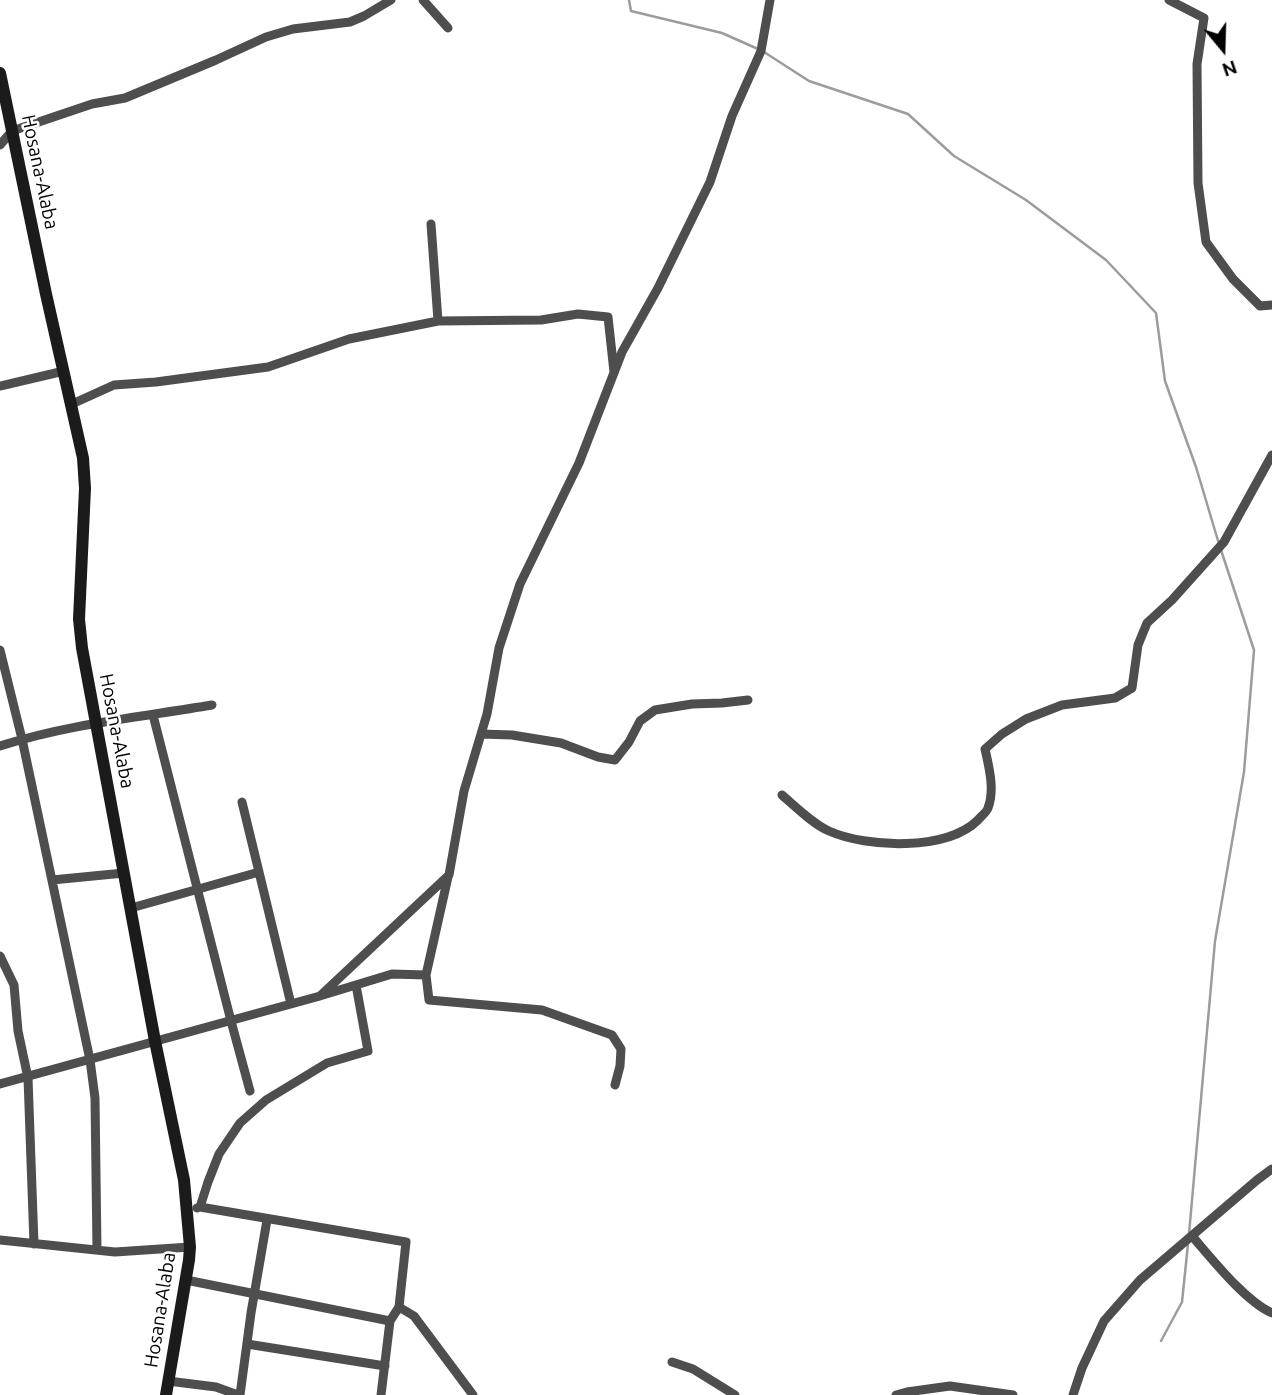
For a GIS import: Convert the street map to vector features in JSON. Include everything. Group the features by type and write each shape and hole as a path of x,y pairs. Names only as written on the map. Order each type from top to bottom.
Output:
{"main road":[{"name":"Hosana-Alaba","path":"0,74 83,458 85,488 79,619 82,648 155,1041 184,1180 190,1247 166,1395"}],"street":[{"path":"0,145 12,131 92,104 125,98 266,37 293,29 349,22 391,0"},
{"path":"423,0 448,28"},
{"path":"615,1085 621,1049 612,1035 542,1010 429,1000 426,975 449,875 464,791 487,714 499,648 520,584 579,463 622,352 658,288 710,182 732,116 761,51 770,0"},
{"path":"1169,0 1204,18 1197,64 1198,183 1206,242 1233,279 1260,306 1272,305"},
{"path":"431,225 438,321"},
{"path":"72,404 114,385 268,367 349,339 438,321 541,320 578,314 608,317 614,373"},
{"path":"0,386 64,371"},
{"path":"782,795 828,831 861,840 897,844 929,842 972,826 988,809 990,801 985,749 1026,719 1062,705 1115,698 1132,688 1138,645 1147,623 1172,600 1224,542 1272,455"},
{"path":"0,650 22,739 90,1060 95,1098 97,1250"},
{"path":"481,734 512,735 561,743 598,757 615,760 640,721 655,710 748,700"},
{"path":"0,746 96,724 212,705"},
{"path":"153,715 250,1091"},
{"path":"242,803 291,1004"},
{"path":"131,908 260,872"},
{"path":"52,880 124,873"},
{"path":"320,996 449,875"},
{"path":"0,956 15,985 18,1031 28,1078 34,1244"},
{"path":"0,1084 392,974 426,975"},
{"path":"200,1207 219,1154 240,1123 266,1100 327,1063 368,1051 356,985"},
{"path":"1073,1395 1082,1368 1104,1321 1140,1280 1272,1169"},
{"path":"187,1213 200,1207 407,1242 399,1307 390,1321 382,1395"},
{"path":"168,1381 216,1387 239,1395 267,1220"},
{"path":"1192,1236 1226,1275 1263,1309 1272,1313"},
{"path":"0,1240 115,1252 190,1247"},
{"path":"186,1280 390,1321"},
{"path":"399,1307 414,1316 473,1395"},
{"path":"247,1344 385,1366"},
{"path":"672,1362 693,1369 735,1395"},
{"path":"896,1395 950,1385 1013,1395"}],"waterway":[{"path":"629,0 631,11 722,33 758,49"},
{"path":"764,52 809,81 908,114 954,156 1026,200 1106,260 1156,313 1165,381 1196,467 1219,544"},
{"path":"1189,1234 1215,941 1244,772 1254,650 1221,550"},
{"path":"1161,1341 1182,1302 1188,1244"}]}
